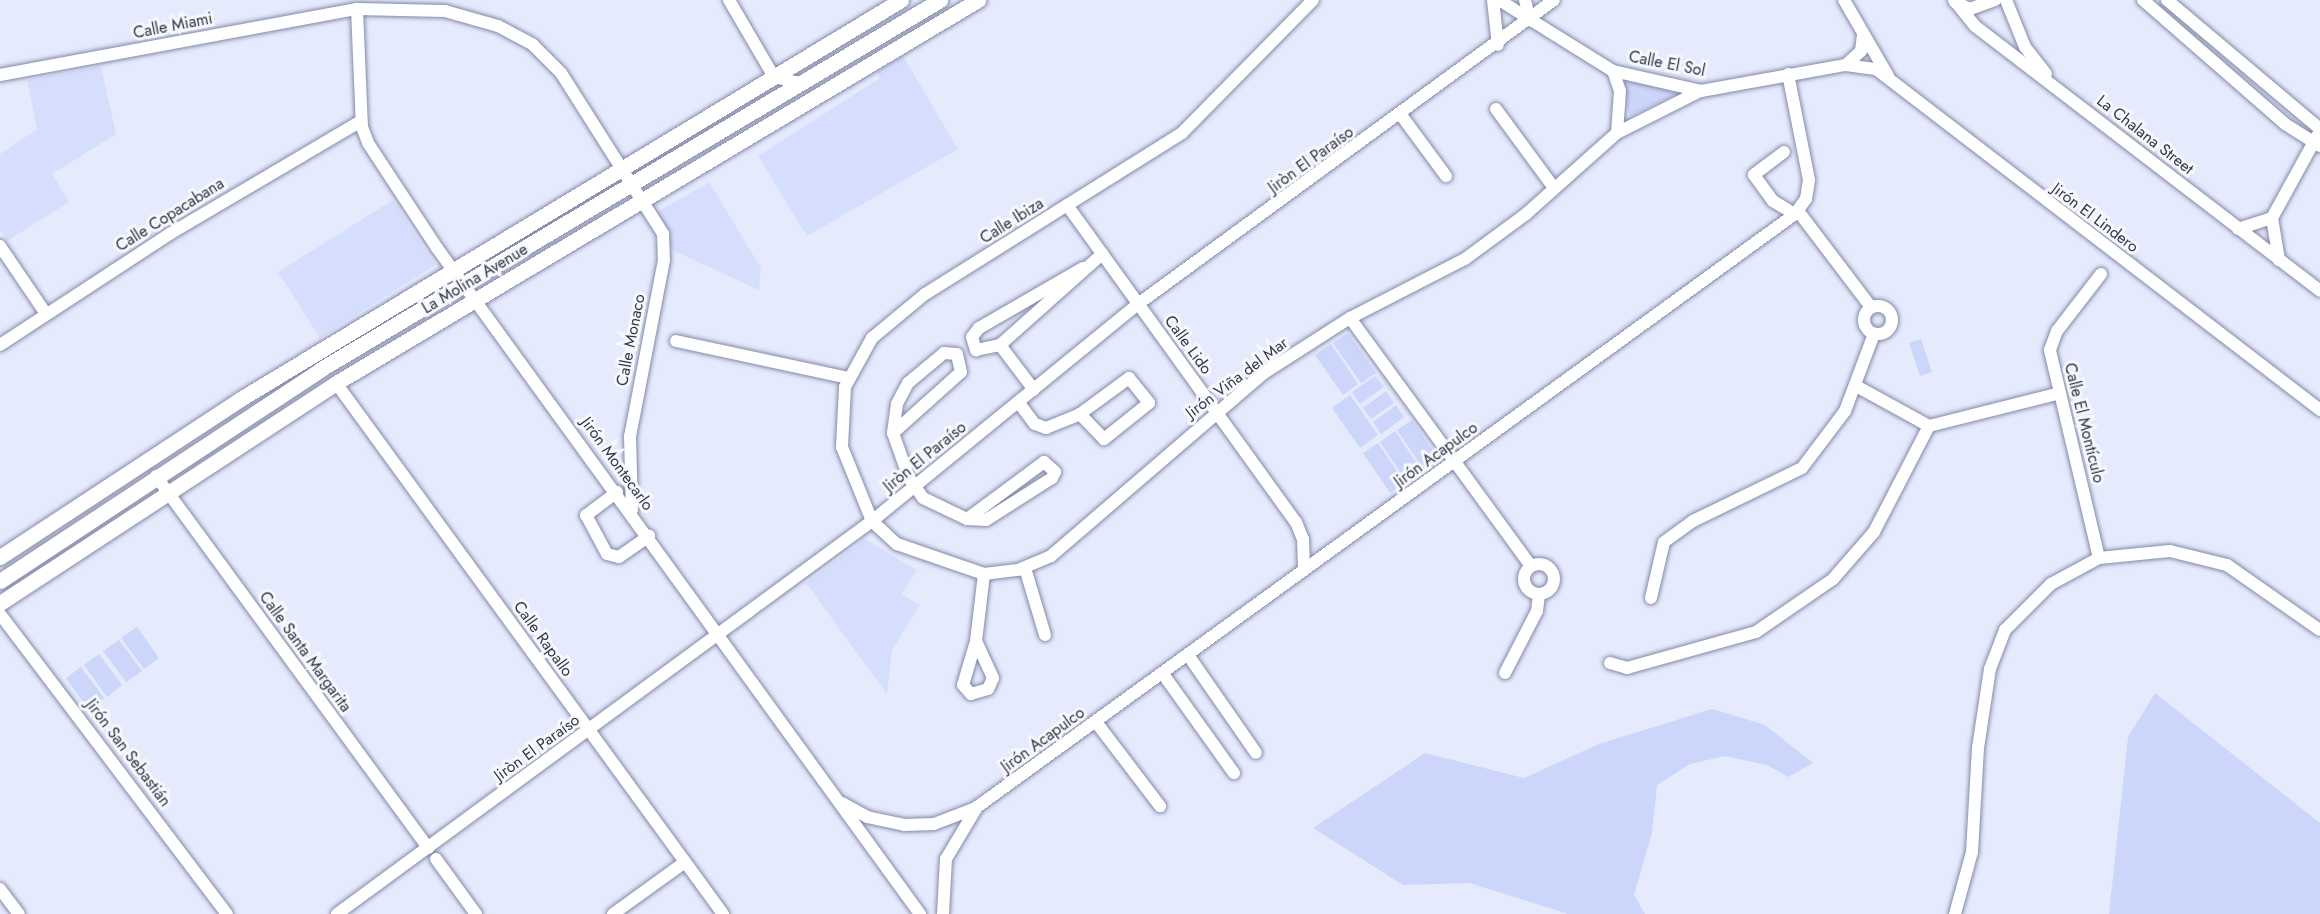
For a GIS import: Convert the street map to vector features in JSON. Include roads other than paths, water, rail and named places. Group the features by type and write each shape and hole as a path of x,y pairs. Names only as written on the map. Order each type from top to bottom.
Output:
{"main road":[{"name":"La Molina Avenue","path":"0,557 453,268 901,0"},
{"name":"La Molina Avenue","path":"0,581 156,476 465,283 940,0"},
{"name":"La Molina Avenue","path":"0,603 336,383 978,0"}],"street":[{"path":"729,0 774,76 801,83"},
{"name":"Calle Ibiza","path":"872,521 842,447 840,422 849,378 872,338 925,294 1188,128 1313,0"},
{"path":"1493,0 1498,45"},
{"path":"1499,0 1530,20"},
{"path":"1525,0 1530,20"},
{"name":"Jiròn El Paraíso","path":"337,914 872,521 1138,304 1498,45 1554,0"},
{"path":"1844,0 1892,82"},
{"path":"1955,1 1970,9 1995,0"},
{"path":"2006,0 2025,47 2056,87"},
{"path":"2144,0 2317,145"},
{"path":"2167,0 2320,130 2317,145 2272,218 2238,229"},
{"name":"La Chalana Street","path":"1955,1 1975,26 2320,291"},
{"name":"Calle Miami","path":"0,75 357,9 446,10 498,26 533,45 561,73 633,184"},
{"name":"Jirón Montecarlo","path":"357,9 361,121 365,138 453,268 721,633 920,914"},
{"name":"Calle El Sol","path":"1530,20 1613,71 1701,90 1846,64"},
{"path":"1846,64 1861,51 1863,35"},
{"name":"Jirón El Lindero","path":"1846,64 1876,69 2320,410"},
{"path":"1613,71 1620,91 1617,133"},
{"path":"1788,74 1809,175 1808,194 1797,213"},
{"name":"Jirón Viña del Mar","path":"872,521 897,544 984,573 1026,568 1073,540 1216,411 1350,318 1491,242 1617,133 1701,90"},
{"path":"1496,109 1554,188"},
{"path":"1401,115 1446,176"},
{"name":"Calle Copacabana","path":"0,345 46,314 361,121"},
{"path":"1784,152 1754,175 1773,201 1797,213 1871,308 1887,309 1892,318 1889,329 1874,334"},
{"name":"Calle Monaco","path":"632,512 630,436 664,252 660,226 633,184"},
{"name":"Calle Lido","path":"1067,205 1299,528 1304,570"},
{"name":"Jirón Acapulco","path":"839,801 867,817 904,825 934,824 977,807 1797,213"},
{"path":"2272,218 2279,260"},
{"path":"0,246 46,314"},
{"path":"1083,268 1000,345 982,352 972,337 1102,254"},
{"name":"Calle El Montículo","path":"2099,558 2050,356 2052,340 2100,274"},
{"path":"1871,308 1863,322 1874,334"},
{"path":"1350,318 1531,566"},
{"path":"1652,598 1653,571 1664,542 1693,521 1728,506 1802,468 1858,387 1874,334"},
{"path":"676,340 849,378"},
{"path":"1000,345 1034,390"},
{"path":"894,433 961,372 957,354 944,353 908,382 897,404 894,433 915,487 934,505 967,519 986,520 1055,472 1038,463 967,519"},
{"path":"1019,403 1035,424 1046,428 1080,414 1129,378 1149,403 1110,438 1098,436 1080,414"},
{"name":"Calle Rapallo","path":"336,383 723,914"},
{"path":"1858,387 1929,426 2060,393"},
{"path":"1610,663 1627,668 1756,632 1833,579 1874,532 1929,426"},
{"name":"Calle Santa Margarita","path":"156,476 428,848"},
{"path":"617,492 586,515 607,554 619,557 649,536"},
{"path":"1955,914 1967,887 1972,852 1987,681 2005,630 2050,584 2099,558 2170,551 2207,558 2227,565 2320,630"},
{"path":"1531,566 1544,564 1554,574 1552,588 1539,594"},
{"path":"1531,566 1524,583 1539,594"},
{"path":"1026,568 1045,635"},
{"path":"976,641 984,573"},
{"path":"1505,673 1537,611 1539,594"},
{"name":"Jirón San Sebastián","path":"0,614 227,914"},
{"path":"1188,655 1256,753"},
{"path":"1162,674 1234,773"},
{"path":"1096,722 1160,806"},
{"name":"Jirón Acapulco","path":"943,914 946,859 977,807"},
{"path":"436,859 476,914"},
{"path":"613,914 685,862"},
{"path":"0,888 19,914"}]}
